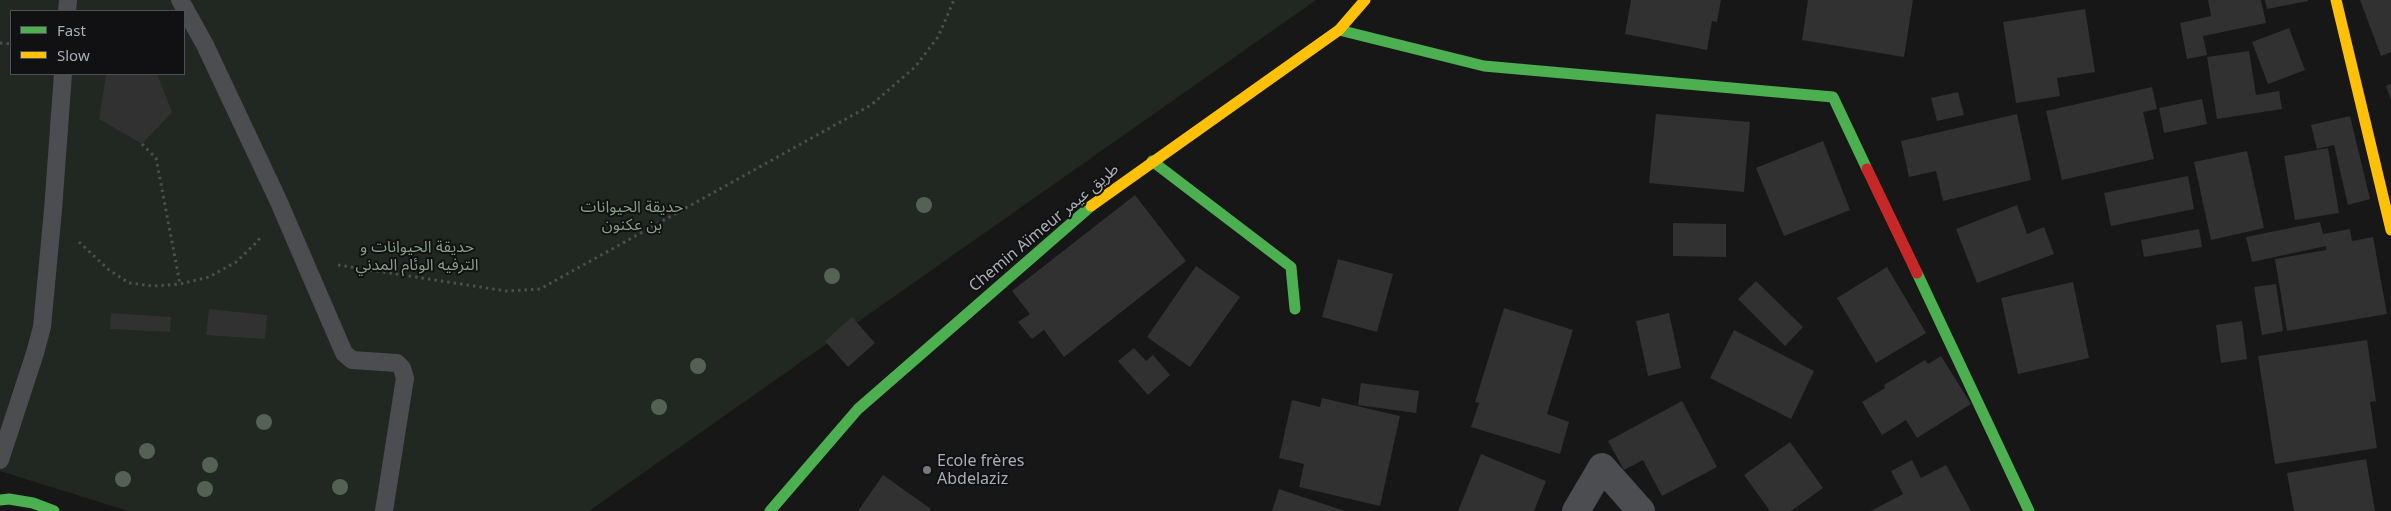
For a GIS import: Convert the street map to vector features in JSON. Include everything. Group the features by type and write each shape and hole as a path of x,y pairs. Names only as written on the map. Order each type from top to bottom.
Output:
{"street":[{"name":"Chemin Aïmeur طريق عيمر","path":"770,511 858,409 1104,194 1339,30 1365,0"},
{"path":"2336,0 2391,230"},
{"path":"1339,30 1484,66 1833,97 2029,511"},
{"path":"1152,161 1291,267 1295,309"},
{"path":"1576,511 1602,467 1641,511"},
{"path":"0,500 9,499 33,503 54,511"}],"lane":[{"path":"180,0 205,45 306,260 344,353 352,360 397,363 402,368 405,378 384,511"},
{"path":"185,38 205,45"},
{"path":"0,460 36,353 42,327 54,210 63,75"}],"path":[{"path":"306,260 506,291 540,289 871,105 915,67 938,37 954,0"},
{"path":"142,144 156,158 180,284"},
{"path":"54,210 74,238 109,270 129,283 152,286 180,284 209,276 236,262 258,241 278,200"}],"green space":[{"name":"حديقة الحيوانات و الترفيه الوئام المدني","path":"0,0 1316,0 589,511 128,511 0,471"}],"building":[{"path":"1631,0 1721,0 1717,22 1712,21 1707,50 1625,34"},
{"path":"1808,0 1913,0 1904,57 1802,40"},
{"path":"2208,0 2261,0 2266,23 2203,36 2207,55 2187,59 2180,23 2211,16"},
{"path":"2265,0 2308,0 2308,1 2267,9"},
{"path":"2360,0 2391,0 2391,52 2381,56"},
{"path":"2085,9 2095,72 2057,78 2060,96 2016,103 2003,22"},
{"path":"2289,28 2305,70 2268,84 2252,42"},
{"path":"2249,51 2256,95 2279,91 2282,109 2217,119 2207,57"},
{"path":"106,75 157,75 172,112 142,144 99,119"},
{"path":"2391,84 2391,100 2386,86"},
{"path":"2152,87 2157,109 2143,112 2154,159 2062,180 2046,111"},
{"path":"1958,92 1964,115 1937,121 1931,98"},
{"path":"2202,99 2207,124 2164,133 2159,108"},
{"path":"1656,114 1750,122 1744,192 1649,183"},
{"path":"2017,114 2031,180 1943,201 1936,171 1909,177 1901,141"},
{"path":"2350,116 2370,199 2348,205 2334,145 2317,149 2311,125"},
{"path":"1823,141 1850,210 1784,236 1756,168"},
{"path":"2328,148 2339,213 2295,220 2284,156"},
{"path":"2247,151 2264,228 2211,240 2194,162"},
{"path":"2188,176 2194,209 2111,226 2104,193"},
{"path":"1135,195 1186,261 1064,357 1044,330 1032,339 1018,322 1030,314 1012,291"},
{"path":"2017,205 2027,234 2044,227 2054,254 1977,283 1956,229"},
{"path":"2320,222 2323,234 2350,229 2352,241 2373,237 2387,314 2287,331 2275,259 2326,250 2326,246 2252,262 2246,237"},
{"path":"1673,223 1726,224 1726,257 1673,256"},
{"path":"2199,229 2202,247 2144,257 2141,240"},
{"path":"1338,259 1393,274 1377,332 1322,317"},
{"path":"1196,266 1240,297 1190,367 1147,337"},
{"path":"1887,267 1926,333 1876,363 1837,298"},
{"path":"1756,281 1803,327 1785,346 1738,299"},
{"path":"2073,282 2089,358 2018,374 2001,298"},
{"path":"2276,284 2283,331 2262,335 2254,287"},
{"path":"1504,308 1573,330 1547,414 1569,422 1560,454 1471,427 1479,403 1475,402"},
{"path":"209,309 267,315 265,339 206,335"},
{"path":"111,313 171,317 170,332 110,329"},
{"path":"1669,313 1681,368 1648,376 1636,321"},
{"path":"852,317 875,343 848,367 825,341"},
{"path":"2242,321 2247,359 2221,363 2216,325"},
{"path":"1734,330 1814,371 1791,419 1710,378"},
{"path":"2367,340 2376,401 2370,402 2377,448 2275,464 2258,356"},
{"path":"1134,348 1146,361 1153,355 1170,375 1148,395 1118,361"},
{"path":"1941,356 1971,404 1917,438 1906,420 1882,435 1862,402 1885,388 1884,385 1925,360 1928,364"},
{"path":"1361,383 1419,391 1416,413 1358,405"},
{"path":"1322,398 1400,416 1380,506 1299,487 1304,464 1279,458 1292,400 1320,407"},
{"path":"1682,401 1717,467 1662,496 1643,460 1624,470 1608,441"},
{"path":"1790,442 1823,488 1791,511 1770,511 1744,475"},
{"path":"1481,454 1546,481 1534,511 1458,511"},
{"path":"2366,459 2375,511 2294,511 2287,473"},
{"path":"1912,460 1921,478 1946,465 1971,511 1871,511 1903,494 1891,471"},
{"path":"883,475 931,509 929,511 858,511"},
{"path":"1279,489 1345,511 1272,511"}],"traffic: fast":[{"path":"1339,30 1484,66 1833,97 1867,169"},
{"path":"1152,161 1291,267 1295,309"},
{"path":"770,511 858,409 1091,206"},
{"path":"1917,273 2029,511"},
{"path":"0,500 9,499 33,503 54,511"}],"traffic: slow":[{"path":"1091,206 1339,30 1365,0"},
{"path":"2336,0 2391,230"}],"traffic: jam":[{"path":"1867,169 1917,273"}],"place":[{"name":"Ecole frères Abdelaziz","path":"927,470"}],"park label":[{"name":"حديقة الحيوانات بن عكنون","path":"632,216"}]}
